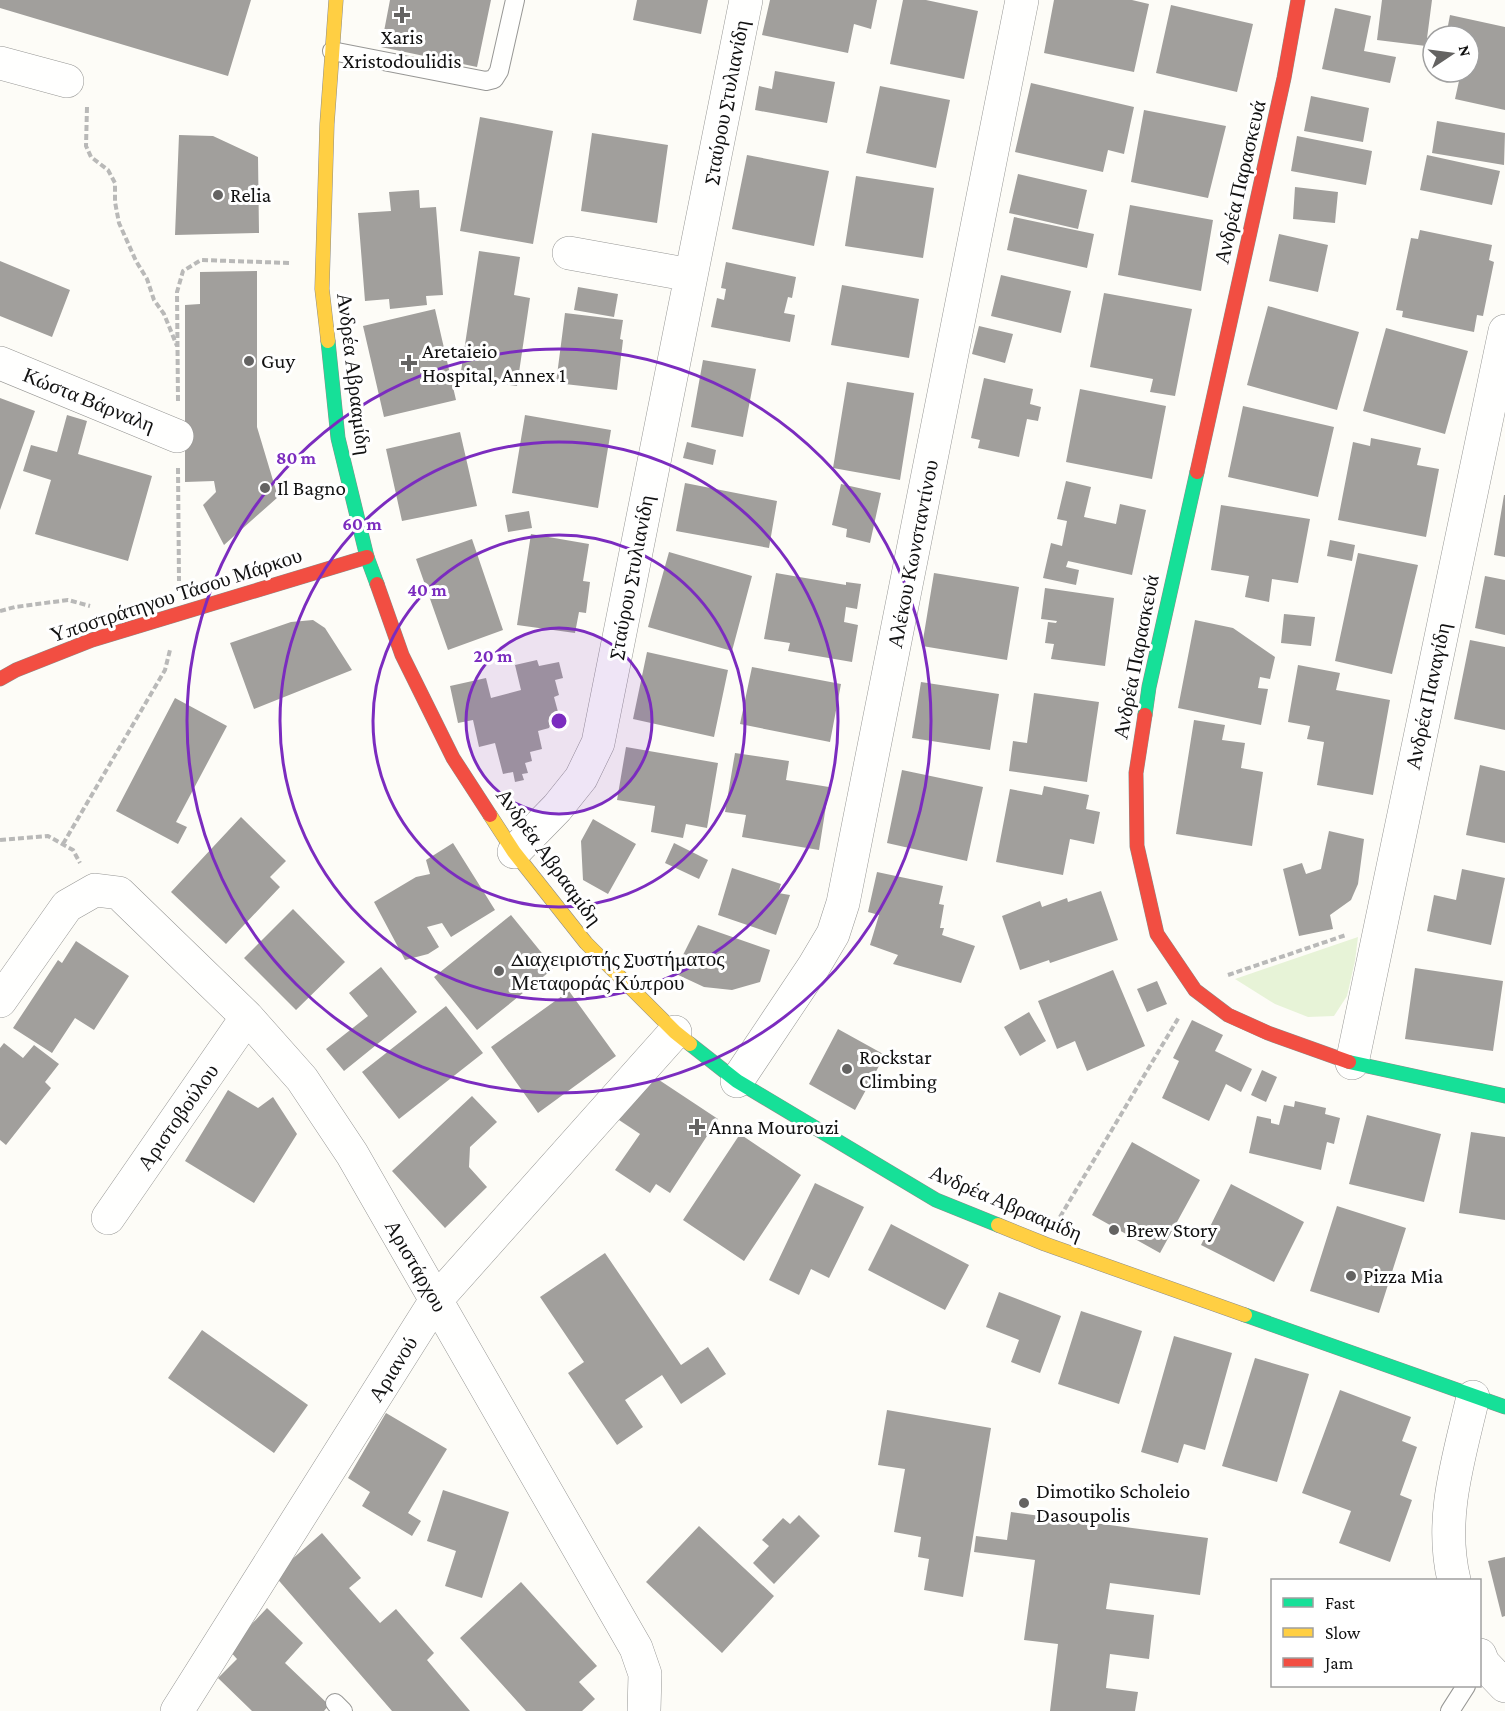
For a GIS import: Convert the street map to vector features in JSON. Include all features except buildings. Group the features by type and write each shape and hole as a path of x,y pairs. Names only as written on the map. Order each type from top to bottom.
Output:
{"main road":[{"name":"Ανδρέα Αβρααμίδη","path":"336,0 327,124 322,264 328,354 338,438 367,557 402,655 453,758 514,852 586,943 675,1032 737,1082 936,1200 1045,1244 1505,1407"},
{"name":"Ανδρέα Παρασκευά","path":"1298,0 1284,78 1149,687 1136,773 1137,846 1157,934 1200,993 1228,1015 1268,1033 1352,1063 1505,1096"},
{"name":"Υποστράτηγου Τάσου Μάρκου","path":"0,679 16,670 92,640 367,557"}],"street":[{"name":"Σταύρου Στυλιανίδη","path":"514,852 557,808 581,778 598,743 746,0"},
{"name":"Αλέκου Κωνσταντίνου","path":"737,1082 819,958 833,934 843,903 1022,0"},
{"path":"0,63 67,81"},
{"path":"569,253 691,275"},
{"name":"Ανδρέα Παναγίδη","path":"1352,1063 1505,330"},
{"name":"Κώστα Βάρναλη","path":"0,363 177,436"},
{"path":"0,1001 67,906 95,890"},
{"name":"Αριστάρχου","path":"95,890 119,893 247,1017 302,1079 351,1154 636,1648 645,1674 644,1711"},
{"name":"Αριστοβούλου","path":"108,1218 247,1017"},
{"name":"Αριανού","path":"177,1711 436,1300 675,1032"},
{"path":"1453,1579 1450,1566 1447,1528 1451,1493 1473,1397"},
{"path":"1481,1674 1505,1686"}],"lane":[{"path":"332,51 486,81 494,79 499,71 514,0"},
{"path":"1450,1711 1465,1687"}],"path":[{"path":"67,81 81,91 87,103 86,146 91,157 112,176 115,183 118,223 147,279 154,300 164,314 178,348"},
{"path":"63,844 165,670 179,614 177,292 183,271 201,260 322,264"},
{"path":"0,611 68,600 105,609 127,630"},
{"path":"0,840 48,836 73,850 95,890"},
{"path":"1045,1244 1200,993 1218,978 1358,931 1379,932"}],"green space":[{"path":"1358,937 1347,996 1334,1016 1308,1017 1275,1004 1235,979"}],"traffic: fast":[{"path":"328,341 338,438 367,557 377,584"},
{"path":"1145,715 1149,687 1197,472"},
{"path":"690,1044 737,1081 936,1200 998,1225"},
{"path":"1349,1062 1505,1096"},
{"path":"1245,1315 1505,1407"}],"traffic: slow":[{"path":"328,341 322,289 327,124 336,0"},
{"path":"490,815 514,852 586,943 675,1032 690,1044"},
{"path":"998,1225 1245,1315"}],"traffic: jam":[{"path":"1197,472 1284,78 1298,0"},
{"path":"0,679 16,670 92,640 367,557"},
{"path":"377,584 402,655 453,758 490,815"},
{"path":"1145,715 1136,773 1137,846 1157,934 1195,990 1228,1015 1268,1033 1349,1062"}],"place":[{"name":"Xaris Xristodoulidis","path":"402,15"},
{"name":"Relia","path":"218,195"},
{"name":"Guy","path":"249,361"},
{"name":"Aretaieio Hospital, Annex 1","path":"409,363"},
{"name":"Il Bagno","path":"265,488"},
{"name":"Διαχειριστής Συστήματος Μεταφοράς Κύπρου","path":"499,971"},
{"name":"Rockstar Climbing","path":"847,1069"},
{"name":"Anna Mourouzi","path":"697,1127"},
{"name":"Brew Story","path":"1114,1230"},
{"name":"Pizza Mia","path":"1351,1276"},
{"name":"Dimotiko Scholeio Dasoupolis","path":"1024,1503"}]}
